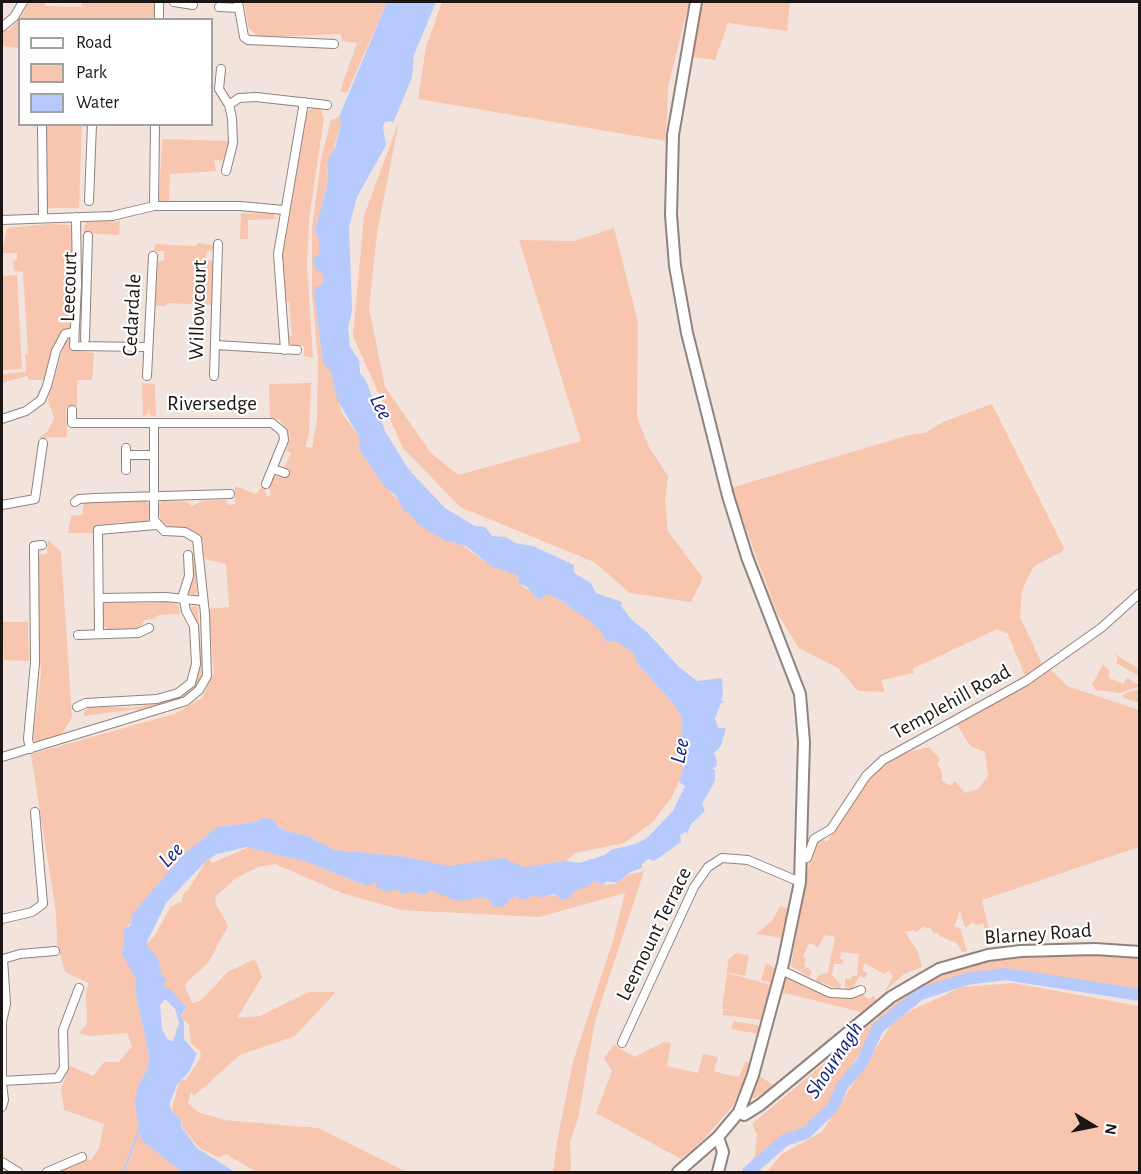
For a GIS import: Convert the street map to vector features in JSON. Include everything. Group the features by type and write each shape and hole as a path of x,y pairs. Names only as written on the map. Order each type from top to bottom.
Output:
{"main road":[{"path":"678,1173 718,1137 739,1112 753,1075 781,970 800,882 802,859 800,803 804,742 800,694 747,557 728,496 687,333 675,266 671,215 673,135 696,2"},
{"name":"Blarney Road","path":"739,1112 744,1115 760,1105 891,998 939,969 988,955 1021,951 1095,949 1140,952"},
{"path":"718,1137 723,1152 718,1173"}],"street":[{"path":"2,27 14,16 23,2"},
{"path":"159,2 159,18"},
{"path":"174,2 194,5"},
{"path":"219,7 238,5 248,40 334,44"},
{"path":"221,69 219,89 229,105 233,143 226,171"},
{"path":"229,105 239,98 256,97 327,105"},
{"path":"285,350 278,264 284,210 303,102"},
{"path":"42,126 43,217"},
{"path":"89,201 92,126"},
{"path":"154,206 155,126"},
{"path":"2,220 112,216 154,206 240,206 284,210"},
{"path":"76,218 77,285 74,346 148,348"},
{"name":"Leecourt","path":"85,339 88,236"},
{"name":"Willowcourt","path":"214,376 218,244"},
{"name":"Cedardale","path":"147,376 153,256"},
{"path":"77,285 87,285"},
{"path":"2,419 26,411 41,400 56,351 64,334 74,332"},
{"path":"216,345 297,350"},
{"path":"72,410 72,423 154,423 156,525"},
{"name":"Riversedge","path":"154,423 272,423 278,425 284,437 266,484"},
{"path":"2,505 35,499 43,442"},
{"path":"126,470 126,451 154,455"},
{"path":"273,469 285,473"},
{"path":"75,502 87,498 230,494"},
{"path":"2,757 119,724 193,697 203,684 208,668 197,539 185,532 164,531 156,525 98,530 99,634"},
{"path":"30,749 28,739 35,663 34,546 42,546"},
{"path":"77,707 86,703 157,699 188,687 195,675 194,626 186,611 184,600 189,576 188,555"},
{"name":"Templehill Road","path":"802,859 807,858 814,839 831,829 866,776 883,760 1026,681 1101,628 1140,593"},
{"path":"99,598 166,597 203,601"},
{"path":"78,635 138,633 149,628"},
{"path":"2,918 32,912 43,904 35,812"},
{"name":"Leemount Terrace","path":"622,1043 694,887 708,867 722,858 748,860 800,882"},
{"path":"2,1107 4,1100 2,1022 6,995 3,959 20,954 56,951"},
{"path":"781,970 830,993 851,994 861,990"},
{"path":"2,1080 58,1078 64,1068 63,1030 79,988"},
{"path":"47,1173 82,1157"},
{"path":"2,1162 18,1173"}],"green space":[{"path":"29,2 45,2 46,6 81,7 82,2 156,2 157,18 20,18"},
{"path":"244,2 387,2 347,93 340,91 357,43 342,41 341,34 259,37 249,29"},
{"path":"442,2 689,2 668,87 666,141 418,99 426,47"},
{"path":"702,2 790,2 787,31 728,23 715,60 692,57"},
{"path":"18,21 18,48 2,46 2,32 9,30"},
{"path":"314,105 319,106 324,118 309,220 307,265 313,358 304,356 304,346 292,346 289,343 288,336 292,336 289,302 284,301 282,252 306,114"},
{"path":"339,117 341,124 327,170 327,187 315,230 319,240 319,254 314,258 324,277 321,286 314,291 322,356 331,372 342,413 359,437 368,462 390,492 435,535 452,543 461,544 483,560 516,575 519,578 518,584 532,592 548,594 560,600 590,621 602,633 605,641 615,641 634,653 637,663 676,707 682,718 683,773 671,798 653,822 624,843 575,853 566,861 543,866 524,867 503,859 449,867 401,856 335,850 307,836 287,831 265,818 250,823 217,827 184,854 141,905 123,934 124,948 121,953 137,978 135,990 149,1056 148,1068 139,1084 141,1140 182,1172 58,1172 86,1159 91,1160 99,1148 104,1124 64,1110 61,1088 70,1066 93,1076 104,1062 119,1062 132,1046 127,1033 90,1036 79,1033 87,1024 86,992 89,983 65,972 57,943 56,913 31,754 174,714 202,698 214,673 208,609 229,607 226,564 205,559 202,539 195,532 185,528 166,527 161,523 158,505 163,501 188,502 192,506 202,501 226,500 228,505 235,504 235,486 256,494 263,485 267,497 271,495 269,487 274,476 285,478 289,471 284,469 291,453 286,451 290,438 286,428 280,420 270,418 269,384 311,383 309,435 305,447 312,448 317,419 318,361 312,291 312,228 321,159 331,120"},
{"path":"399,121 377,233 369,308 385,387 431,453 458,475 581,441 519,240 574,241 614,228 638,323 637,417 649,447 668,476 665,502 668,531 703,578 691,602 630,593 594,562 460,507 403,448 353,336 364,216"},
{"path":"46,126 82,126 79,208 47,208"},
{"path":"162,139 230,141 227,161 214,160 216,171 170,174 169,203 159,202"},
{"path":"241,213 273,214 277,219 248,220 248,239 240,239"},
{"path":"120,221 119,235 83,233 86,222"},
{"path":"47,224 71,225 74,230 70,329 60,332 45,380 29,380 27,376 2,383 2,374 26,372 25,354 28,354 23,272 14,271 13,261 17,260 17,253 2,253 7,228"},
{"path":"198,243 213,245 214,250 207,251 205,260 214,261 214,305 167,303 166,306 155,306 158,262 164,260 164,251 154,251 155,244 196,246"},
{"path":"17,275 22,369 2,370 2,276"},
{"path":"66,338 70,339 71,350 94,353 92,380 77,380 77,406 66,407 67,437 39,438 48,431 54,418 48,400"},
{"path":"142,383 155,384 156,417 150,415 149,407 148,414 143,417"},
{"path":"992,404 1065,550 1034,566 1022,590 1020,617 1042,664 1026,678 1008,634 997,629 912,669 914,673 881,680 885,692 858,691 838,668 799,648 777,613 731,488 909,435 925,433 943,422"},
{"path":"144,500 149,504 150,516 146,524 122,522 99,525 93,533 68,533 71,516 82,515 84,502"},
{"path":"48,540 61,552 72,717 62,734 36,742 33,737 41,673 38,626 39,554 47,554"},
{"path":"195,561 197,593 194,595 189,593 188,587 191,581 191,564"},
{"path":"156,600 178,605 180,614 159,615 153,619 144,620 139,628 107,629 103,625 102,606 106,602 153,603"},
{"path":"192,606 197,607 198,611 202,668 201,680 192,693 183,699 142,712 136,709 84,716 84,711 90,706 132,708 162,702 180,696 194,685 200,668 197,626 190,613"},
{"path":"2,622 28,622 29,661 4,660"},
{"path":"1115,654 1139,669 1139,676 1116,663 1118,659"},
{"path":"1103,664 1110,671 1108,677 1123,684 1127,678 1139,685 1138,687 1120,693 1096,690 1092,685"},
{"path":"1048,667 1067,686 1139,710 1139,847 982,900 990,934 987,935 983,923 976,925 973,922 965,928 960,911 954,927 960,928 967,951 962,952 957,943 941,937 936,932 934,934 930,927 926,929 924,926 916,932 913,930 905,932 918,952 922,967 904,974 885,991 893,977 889,971 884,974 865,963 862,970 867,973 865,978 860,976 852,989 845,988 845,979 857,976 859,954 841,952 842,964 834,964 832,975 841,985 840,989 816,981 818,976 828,972 835,937 825,935 818,947 809,943 803,957 806,958 804,966 812,971 809,977 791,966 806,875 815,845 822,839 827,842 871,775 903,753 929,747 940,759 937,764 942,772 942,781 951,786 955,781 965,793 978,789 988,776 985,752 970,746 956,723"},
{"path":"1139,689 1139,703 1122,697 1124,694"},
{"path":"249,847 307,862 367,886 375,881 384,889 398,889 405,893 412,891 420,895 431,891 452,898 482,896 502,907 517,896 521,900 534,896 572,895 573,891 594,881 602,885 616,884 628,875 644,871 595,1021 578,1119 570,1142 571,1172 553,1172 557,1142 573,1062 613,941 625,893 539,917 401,910 342,893 275,864 259,867 236,878 215,897 216,904 228,926 208,963 186,983 185,987 192,1003 200,1001 228,972 255,959 262,977 237,1018 260,1016 309,992 336,992 295,1036 240,1055 194,1096 191,1092 188,1103 198,1112 224,1120 318,1128 407,1172 256,1172 226,1154 219,1158 198,1147 182,1126 182,1121 171,1111 179,1083 182,1079 185,1081 201,1057 200,1051 191,1044 189,1025 181,1017 186,1008 163,985 162,976 146,944 154,937 171,906 181,902 184,893 189,889 206,861 210,859 212,863"},
{"path":"780,906 789,909 783,938 756,934 772,921"},
{"path":"736,953 749,955 745,976 727,972 728,960"},
{"path":"1035,954 1139,957 1139,993 991,971 921,991 878,1026 836,1089 830,1105 805,1131 784,1138 746,1172 743,1172 755,1156 757,1135 752,1124 903,997 932,979 965,967 996,958"},
{"path":"766,963 775,968 771,983 761,980"},
{"path":"727,973 772,985 763,1020 723,1015 723,1010 742,1011 722,1009"},
{"path":"787,975 829,996 847,998 863,995 869,999 874,996 876,1000 861,1012 781,992"},
{"path":"1013,983 1139,1006 1139,1172 767,1172 782,1154 822,1132 891,1025 910,1011 962,987"},
{"path":"734,1021 757,1025 761,1028 759,1034 731,1029"},
{"path":"664,1042 671,1043 667,1066 698,1073 703,1054 718,1057 714,1071 724,1074 739,1077 746,1061 751,1066 732,1107 701,1142 681,1159 596,1113 612,1071 604,1058 614,1045 635,1057"},
{"path":"758,1075 775,1086 753,1099 752,1089"}],"water":[{"path":"387,2 436,2 414,55 412,77 393,123 385,122 383,127 386,145 357,197 349,227 352,311 348,327 350,347 359,360 360,373 366,381 386,433 409,470 445,508 475,526 485,527 492,536 506,537 515,543 533,546 574,565 574,573 591,583 596,593 622,602 621,606 632,620 647,632 679,667 697,681 722,678 721,700 725,702 721,703 715,718 718,728 726,728 721,746 714,753 717,761 716,767 712,768 715,770 715,781 702,804 705,811 691,824 687,834 686,832 680,835 681,842 654,861 648,859 642,864 642,868 629,873 617,883 607,881 602,885 594,881 587,887 574,891 571,897 562,900 555,894 521,900 517,896 510,899 503,907 492,906 492,902 483,897 458,901 431,891 421,895 412,891 402,895 398,889 389,892 378,888 375,882 367,886 307,862 247,847 217,854 206,861 166,903 146,944 158,959 162,976 167,979 163,985 172,991 186,1008 181,1016 184,1022 184,1039 197,1054 189,1072 177,1084 170,1103 171,1111 181,1120 181,1126 197,1148 235,1172 182,1172 141,1140 135,1101 139,1084 148,1068 149,1056 135,990 136,978 121,953 124,948 124,929 130,926 133,913 184,854 217,827 250,823 265,818 276,821 277,826 287,831 307,836 335,850 401,856 449,866 503,858 524,867 566,861 579,863 647,838 673,811 685,786 679,782 684,765 681,753 682,718 676,707 637,663 634,653 615,641 605,641 602,633 590,621 560,600 548,594 539,600 526,586 518,584 519,578 516,575 493,567 466,546 443,540 418,524 409,513 405,512 396,496 385,487 360,451 359,437 337,399 331,372 323,362 314,291 315,287 321,286 324,277 320,271 315,269 313,263 313,258 319,254 319,240 315,230 327,187 328,159 335,148 341,124 339,117","holes":["165,999 175,1009 179,1023 173,1041 168,1040 162,1029 160,1005"]}],"waterway":[{"name":"Shournagh","path":"748,1172 785,1140 806,1133 833,1107 842,1086 862,1063 878,1028 920,994 967,979 1005,974 1140,995"},
{"path":"126,1172 125,1168 140,1127"}],"water label":[{"name":"Lee","path":"381,407"},
{"name":"Lee","path":"680,751"},
{"name":"Lee","path":"171,855"}]}
